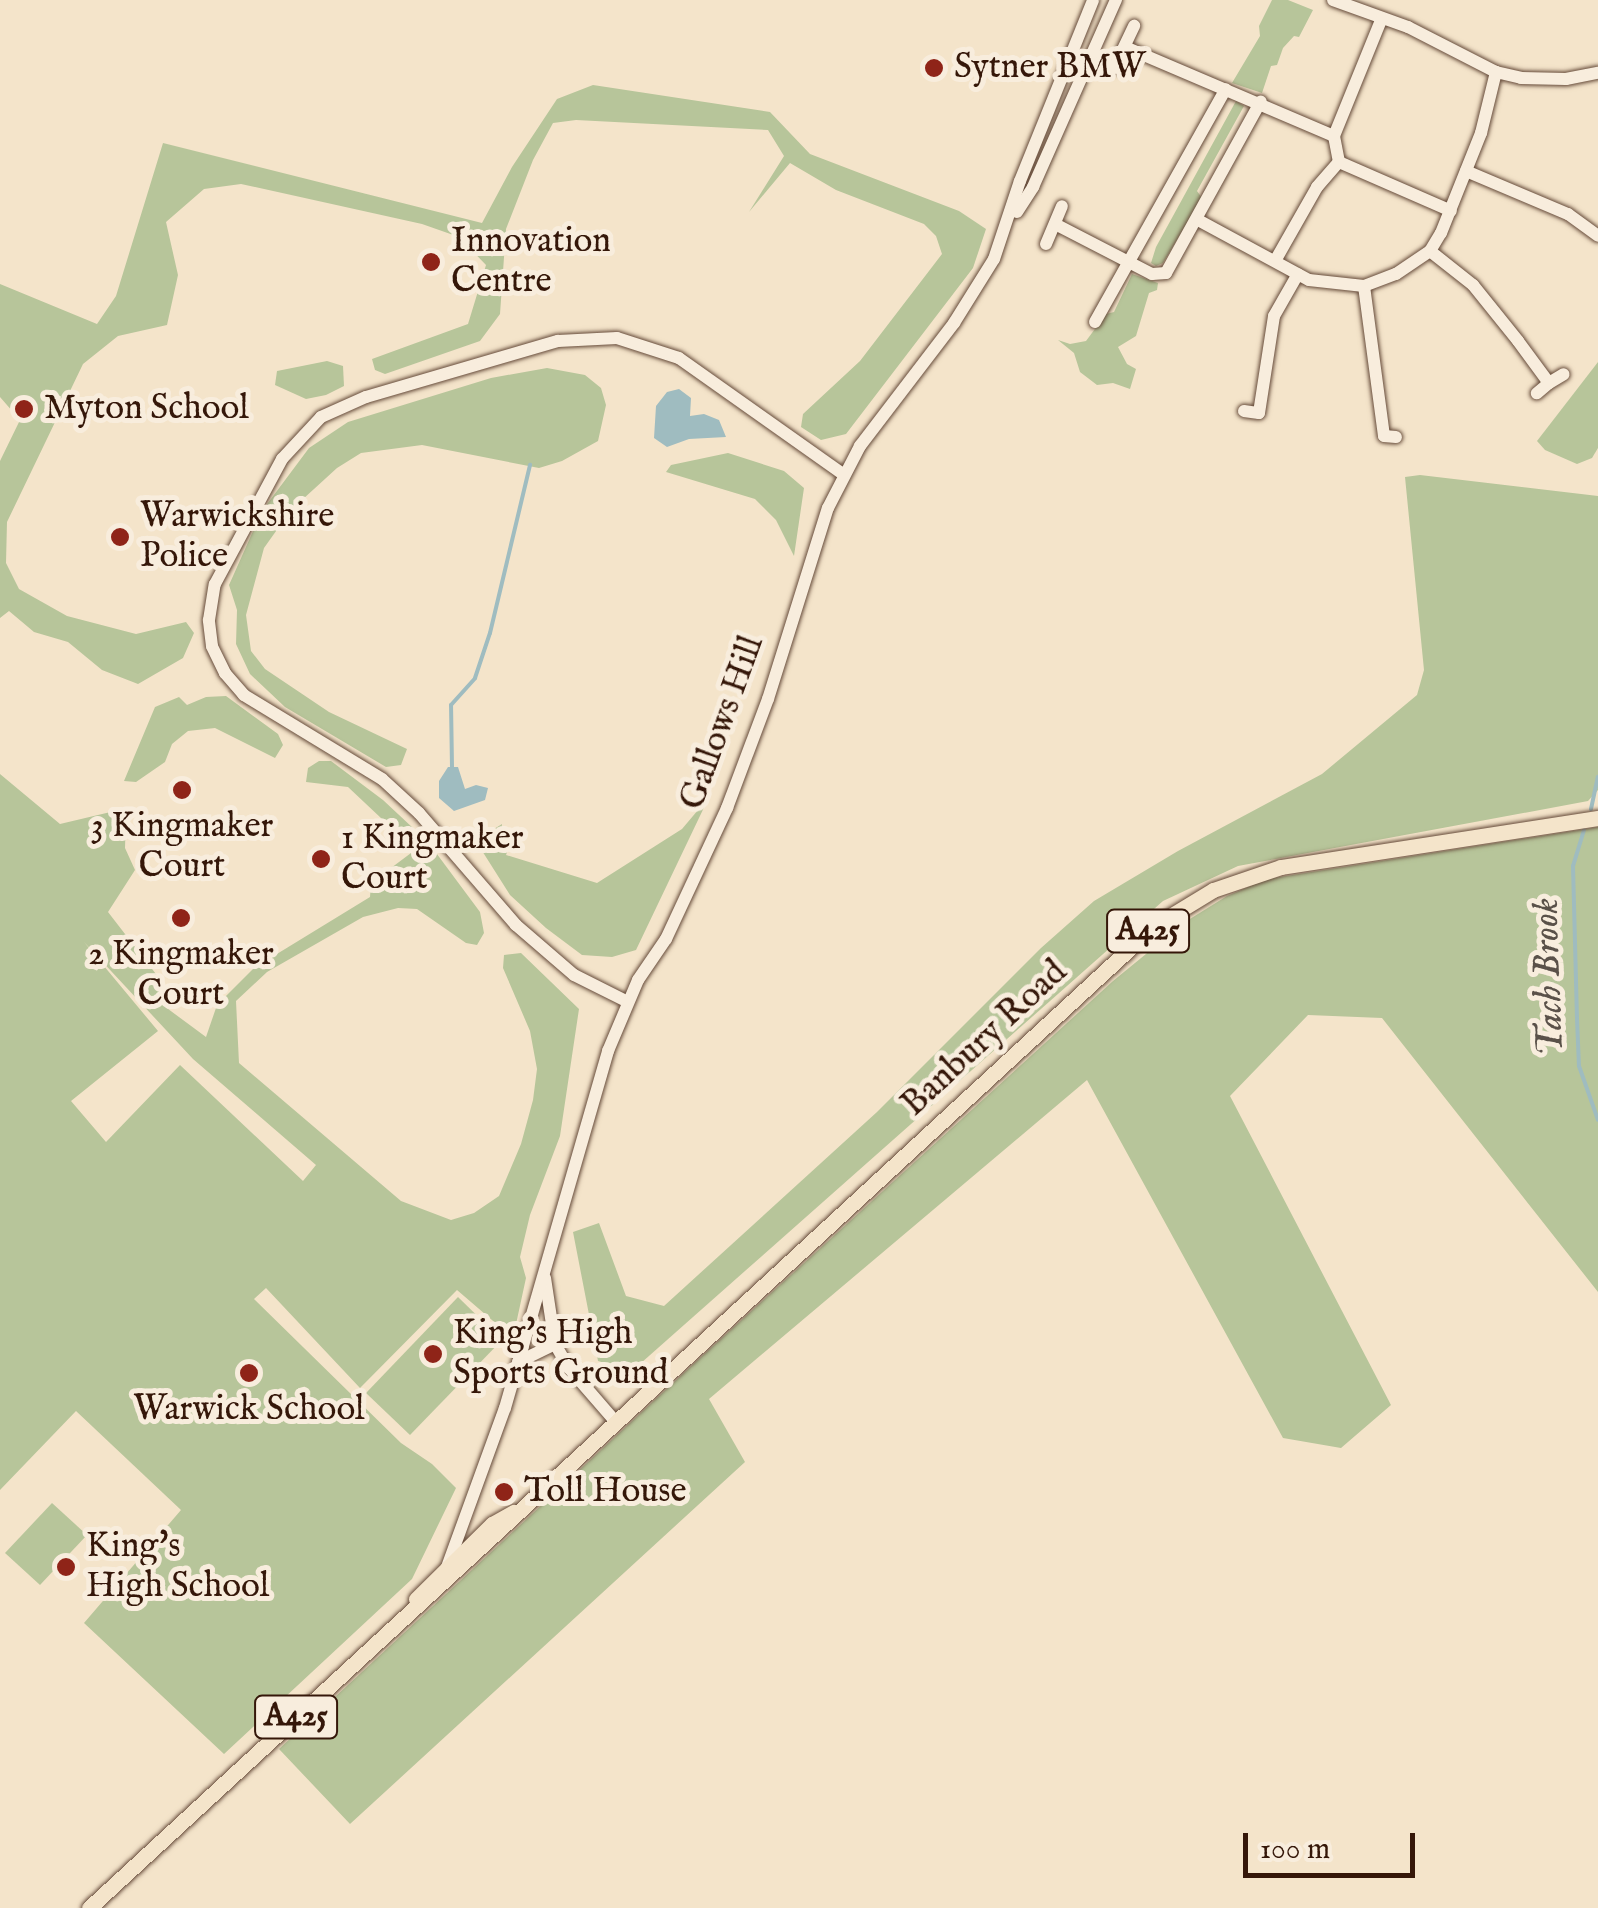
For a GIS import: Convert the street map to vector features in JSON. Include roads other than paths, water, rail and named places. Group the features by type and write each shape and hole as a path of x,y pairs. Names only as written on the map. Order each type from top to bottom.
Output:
{"main road":[{"name":"Banbury Road","path":"90,1908 412,1607 490,1543 518,1510 614,1420 1122,953 1176,911 1213,890 1281,867 1598,818"},
{"name":"Banbury Road","path":"412,1607 424,1588 492,1524 518,1510"}],"street":[{"name":"Gallows Hill","path":"1010,222 1020,180 1093,0"},
{"name":"Gallows Hill","path":"446,1569 505,1408 602,1069 628,1002 692,899 768,699 816,539 843,474 876,422 978,288 1010,222 1033,186 1116,0"},
{"path":"1334,0 1382,18 1496,72 1521,78 1566,79 1598,73"},
{"path":"1339,162 1334,136 1382,18"},
{"path":"1114,68 1134,26"},
{"path":"1124,46 1261,101 1334,136"},
{"path":"1198,220 1324,284 1364,286 1396,274 1430,251 1450,211 1496,72"},
{"path":"1095,322 1226,89"},
{"path":"1055,224 1152,274 1166,273 1261,101"},
{"path":"1339,162 1450,211"},
{"path":"1275,261 1317,188 1339,162"},
{"path":"1466,171 1568,214 1598,236"},
{"path":"1046,244 1062,206"},
{"path":"1430,251 1489,303 1550,383"},
{"path":"1259,413 1274,316 1298,274"},
{"path":"1364,286 1383,436"},
{"path":"628,1002 574,975 516,925 420,813 382,778 244,694 225,673 212,646 208,620 215,584 282,459 321,416 366,397 558,342 617,338 679,358 843,474"},
{"path":"1538,393 1564,374"},
{"name":"Gallows Hill","path":"545,1271 556,1344 569,1368 614,1420"},
{"path":"517,1363 530,1352 556,1344"}],"water":[{"path":"679,389 691,398 690,416 704,414 719,420 726,437 689,439 667,447 654,438 656,406 667,392"},
{"path":"448,767 458,767 465,789 476,785 488,788 485,800 454,811 439,798 439,781"}],"waterway":[{"path":"452,767 451,705 475,678 490,633 530,465"},
{"name":"Tach Brook","path":"1591,809 1598,777"},
{"name":"Tach Brook","path":"1584,830 1573,866 1579,1066 1598,1120"}],"place":[{"name":"Sytner BMW","path":"934,68"},
{"name":"Innovation Centre","path":"431,262"},
{"name":"Myton School","path":"24,409"},
{"name":"Warwickshire Police","path":"120,537"},
{"name":"3 Kingmaker Court","path":"182,790"},
{"name":"1 Kingmaker Court","path":"321,859"},
{"name":"2 Kingmaker Court","path":"181,918"},
{"name":"King's High Sports Ground","path":"433,1354"},
{"name":"Warwick School","path":"249,1373"},
{"name":"Toll House","path":"504,1492"},
{"name":"King's High School","path":"66,1567"}]}
